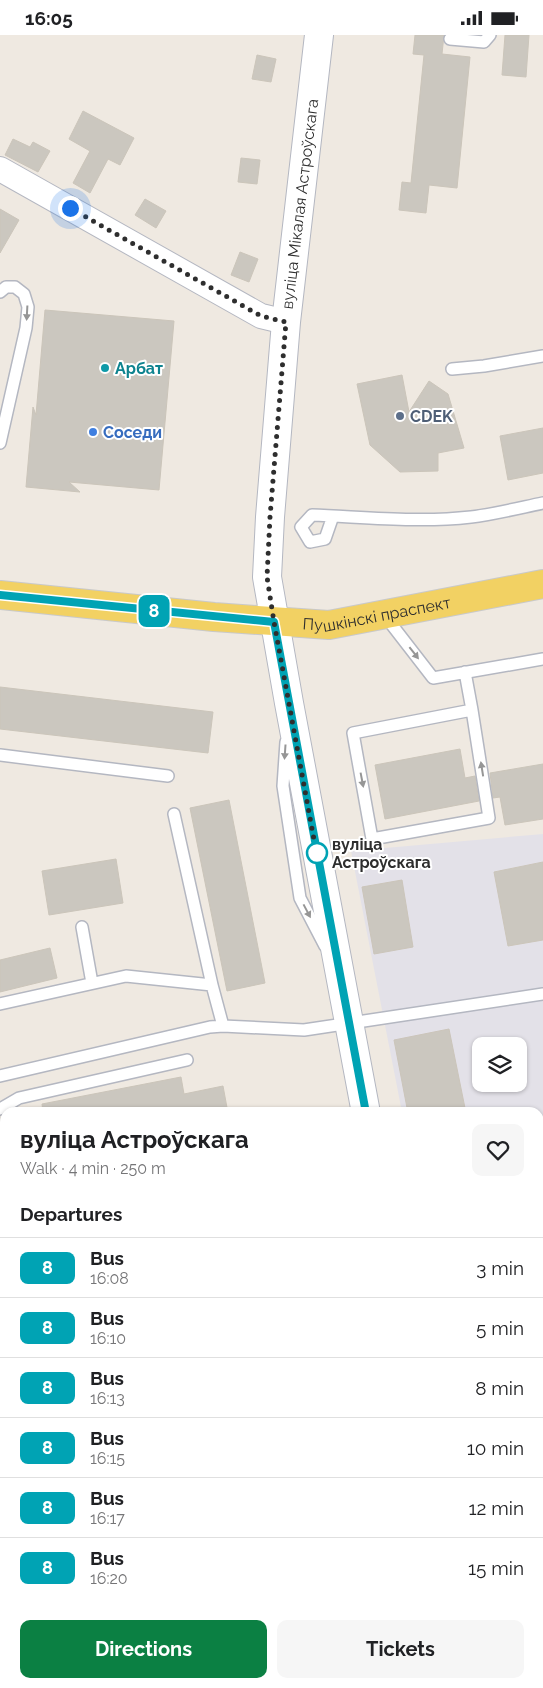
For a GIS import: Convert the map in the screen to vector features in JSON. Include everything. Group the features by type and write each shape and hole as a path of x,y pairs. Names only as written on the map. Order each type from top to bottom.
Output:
{"main road":[{"name":"вуліца Мікалая Астроўскага","path":"316,37 286,322 267,577 288,703 365,1107"},
{"name":"Пушкінскі праспект","path":"0,595 274,622 329,625 543,584"}],"street":[{"path":"0,169 261,316 286,322"}],"lane":[{"path":"450,39 484,42 490,35"},
{"path":"0,292 6,287 16,287 24,293 28,307 26,329 0,443"},
{"path":"452,369 484,366 543,356"},
{"path":"333,516 398,519 470,517 543,503"},
{"path":"384,614 433,678 543,659"},
{"path":"465,672 472,710 489,818 372,839 353,733 472,710"},
{"path":"0,755 168,776"},
{"path":"174,814 223,1026"},
{"path":"82,927 92,983"},
{"path":"0,1004 126,976 212,985"},
{"path":"0,1076 210,1027 304,1030 543,994"},
{"path":"3,1107 19,1098 187,1060"}],"shaded area":[{"path":"543,834 543,1107 401,1107 351,851"}],"building":[{"path":"415,35 444,35 442,54 470,57 457,188 429,185 426,213 399,210 402,182 411,183 424,55 413,54"},
{"path":"505,35 529,35 526,77 502,75"},
{"path":"257,55 276,59 271,82 252,79"},
{"path":"83,111 134,138 120,165 108,159 90,193 73,183 90,151 69,139"},
{"path":"13,139 30,147 33,142 50,151 38,172 5,155"},
{"path":"241,158 260,160 257,184 238,182"},
{"path":"145,199 166,211 156,228 135,215"},
{"path":"0,209 19,220 0,253"},
{"path":"240,252 258,259 249,282 231,275"},
{"name":"Арбат","path":"45,310 174,321 159,490 69,482 80,492 26,487 33,407 36,415"},
{"path":"402,375 409,412 429,381 448,394 464,448 438,453 438,471 400,472 370,445 357,384"},
{"path":"543,428 543,473 508,480 500,436"},
{"path":"0,687 213,712 208,753 0,729"},
{"path":"460,749 465,778 475,776 479,801 385,819 375,765"},
{"path":"543,764 543,819 505,825 500,797 493,798 490,773"},
{"path":"229,800 265,983 227,991 190,808"},
{"path":"116,859 123,903 49,915 42,871"},
{"path":"543,862 543,940 508,946 494,872"},
{"path":"402,880 413,947 374,954 362,887"},
{"path":"50,948 57,978 0,992 0,960"},
{"path":"449,1029 465,1107 407,1107 394,1040"},
{"path":"181,1077 184,1094 223,1086 227,1107 42,1107 42,1104"}],"bus line":[{"name":"8","path":"0,595 274,622 365,1107"}],"place":[{"name":"Арбат","path":"105,368"},
{"name":"CDEK","path":"400,416"},
{"name":"Соседи","path":"93,432"},
{"name":"вуліца Астроўскага","path":"317,853"}],"route":[{"path":"70,208 261,316 286,322 267,577 317,856 317,853"}]}
